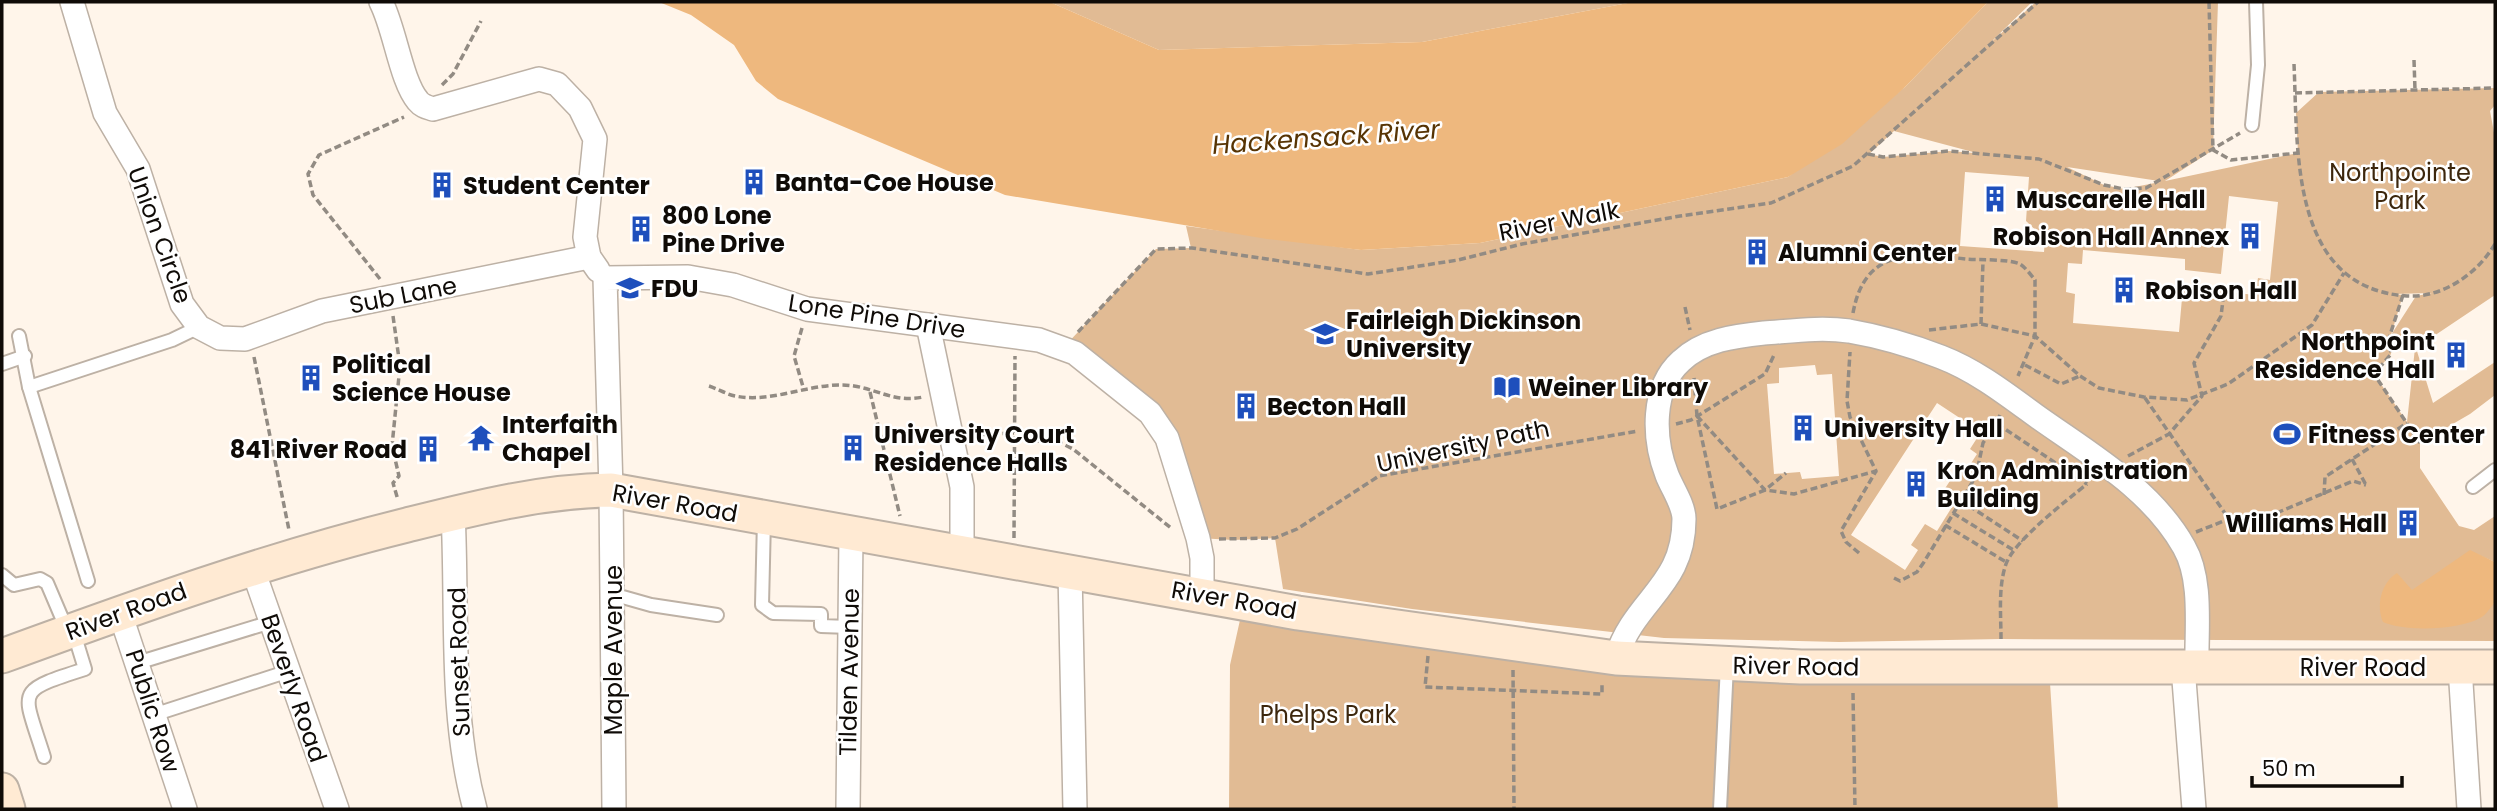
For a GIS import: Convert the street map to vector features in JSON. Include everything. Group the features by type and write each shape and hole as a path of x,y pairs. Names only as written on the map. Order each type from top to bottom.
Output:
{"main road":[{"name":"River Road","path":"2,656 298,553 453,513 562,491 611,490 1298,613 1609,657 1727,665 1851,667 2495,667"},
{"path":"2,790 8,809"}],"street":[{"name":"Union Circle","path":"72,2 105,113 138,169 182,304 199,327 220,338"},
{"path":"381,2 391,21 411,89 420,104 433,109 538,79 557,84 580,108 595,139 585,237 589,257 605,278 611,490"},
{"name":"Sub Lane","path":"220,338 245,339 322,311 589,257"},
{"name":"Lone Pine Drive","path":"605,278 688,277 733,285 807,309 1039,340 1075,353 1150,413 1167,438 1198,538 1202,558 1202,594"},
{"path":"928,325 962,488 962,554"},
{"path":"1609,657 1634,618 1671,575 1681,554 1684,516 1665,471 1659,428 1661,388 1679,362 1693,351 1730,336 1826,329 1846,343 1941,357 1981,377 2085,449 2135,489 2174,530 2186,550 2194,573 2190,667 2194,809"},
{"name":"Maple Avenue","path":"611,490 614,809"},
{"name":"Sunset Road","path":"453,513 458,615 456,686 460,735 475,809"},
{"name":"Tilden Avenue","path":"848,809 851,534"},
{"name":"Beverly Road","path":"252,567 337,809"},
{"path":"1070,572 1075,809"},
{"name":"Public Row","path":"120,613 186,809"},
{"path":"2460,667 2469,809"}],"lane":[{"path":"2252,125 2258,65 2256,2"},
{"path":"29,387 172,340 199,327"},
{"path":"19,336 29,387 88,581"},
{"path":"2,364 25,356"},
{"path":"2473,487 2495,470"},
{"path":"764,518 762,605 773,613 821,614 821,626 850,627"},
{"path":"2,575 14,584 40,579 47,583 85,669 40,683 29,694 28,704 44,757"},
{"path":"612,594 651,605 717,615"},
{"path":"137,663 271,622"},
{"path":"1720,809 1727,665"},
{"path":"153,715 289,671"}],"path":[{"name":"River Walk","path":"1063,348 1156,249 1192,248 1368,274 1458,260 1535,242 1770,203 1799,193 1853,166 2038,2"},
{"path":"2209,2 2213,150"},
{"path":"405,525 393,483 399,476 392,446 400,366 390,297 380,278 313,195 308,174 319,155 402,119 420,104 453,74 481,21"},
{"path":"2414,60 2415,90"},
{"path":"2294,64 2300,186 2308,217 2325,248 2344,273 2365,287 2385,294 2439,292 2465,277 2486,259 2495,244"},
{"path":"2295,93 2495,88"},
{"path":"1868,154 1883,157 1949,152 2039,159 2124,189 2146,188 2162,181 2252,125"},
{"path":"2213,150 2231,160 2298,153"},
{"path":"1876,471 1850,417 1847,401 1846,343 1855,299 1864,280 1877,267 1898,256 1919,253 2019,264 2035,279 2035,336 2025,365 2015,383"},
{"path":"1981,324 1983,261"},
{"path":"1928,330 1981,324 2035,336 2080,376 2099,388 2144,397 2187,400 2208,394 2228,383 2312,325 2344,273"},
{"path":"2403,295 2389,338 2391,354 2374,374 2420,443"},
{"path":"804,390 794,356 807,309"},
{"path":"1014,563 1015,337"},
{"path":"245,339 258,364 288,528 298,553"},
{"name":"University Path","path":"1014,441 1058,440 1073,449 1175,531 1198,538 1275,538 1297,529 1379,476 1659,428 1697,416 1765,374 1776,350 1783,347"},
{"path":"1693,351 1697,416 1717,509 1765,490 1786,473"},
{"path":"2025,365 2061,384 2080,376"},
{"path":"709,386 745,396 767,397 827,385 855,386 909,400 942,393"},
{"path":"870,392 907,544"},
{"path":"2144,397 2229,519"},
{"path":"1697,416 1765,490 1794,494 1876,471"},
{"path":"1894,578 1900,581 1917,572 1976,475 1983,443 1996,423"},
{"path":"2324,495 2325,477 2407,423"},
{"path":"951,436 1014,433"},
{"path":"2192,533 2229,519 2267,517 2353,481 2366,485 2352,459"},
{"path":"1858,553 1846,542 1841,531 1876,471"},
{"path":"1960,500 2024,541"},
{"path":"1952,513 2015,551"},
{"path":"1945,525 2006,562"},
{"path":"1431,631 1425,687 1602,695 1609,657"},
{"path":"1512,643 1514,809"},
{"path":"1851,667 1855,737 1854,809"}],"green space":[{"path":"1050,2 1633,2 1422,42 1159,50"},
{"name":"Northpointe Park","path":"1988,2 2032,2 1987,46 2036,2 2218,2 2213,150 2165,181 2298,153 2296,113 2319,92 2495,88 2495,105 2490,111 2495,138 2495,240 2491,250 2495,244 2495,295 2416,348 2433,403 2495,362 2495,395 2470,414 2420,443 2420,468 2459,526 2474,530 2495,516 2495,562 2474,553 2491,606 2495,602 2495,641 2001,639 1839,642 1664,638 1412,609 1283,589 1275,538 1198,538 1167,439 1063,348 1156,249 1191,248 1186,226 1361,250 1480,243 1788,177 1905,87","holes":["1894,131 1974,153 1949,151 1883,157 1869,154","2067,167 2160,182 2124,189 2104,185","1965,172 2029,177 2026,221 2045,239 2044,252 1960,246","2229,196 2278,202 2270,280 2258,278 2255,295 2183,287 2179,332 2073,323 2075,294 2066,292 2068,263 2082,264 2083,250 2185,259 2185,270 2221,274","2432,293 2416,296 2391,335 2403,295 2394,294","2390,339 2415,348 2407,422 2374,374 2391,354","1815,365 1817,375 1832,374 1839,476 1802,479 1800,472 1774,474 1767,384 1779,383 1779,368","1937,403 1981,432 1970,449 1977,454 1966,471 1959,467 1944,490 1957,499 1937,531 1925,524 1911,545 1918,550 1905,570 1851,535"]},
{"name":"Phelps Park","path":"1244,602 1616,658 2049,667 2058,809 1229,809 1230,665"}],"water":[{"name":"Hackensack River","path":"659,2 1050,2 1159,50 1422,42 1633,2 1988,2 1905,87 1842,144 1788,177 1480,243 1361,250 1267,239 1005,195 778,99 756,81 734,45 691,15"},
{"path":"2470,550 2495,562 2495,602 2484,615 2459,625 2432,628 2404,627 2383,622 2381,595 2392,577 2397,573 2412,590"}],"place":[{"name":"Banta-Coe House","path":"754,182"},
{"name":"Student Center","path":"442,185"},
{"name":"Muscarelle Hall","path":"1995,199"},
{"name":"800 Lone Pine Drive","path":"641,229"},
{"name":"Robison Hall Annex","path":"2250,236"},
{"name":"Alumni Center","path":"1757,252"},
{"name":"FDU","path":"630,288"},
{"name":"Robison Hall","path":"2124,290"},
{"name":"Fairleigh Dickinson University","path":"1325,334"},
{"name":"Northpoint Residence Hall","path":"2456,355"},
{"name":"Political Science House","path":"311,378"},
{"name":"Weiner Library","path":"1507,387"},
{"name":"Becton Hall","path":"1246,406"},
{"name":"University Hall","path":"1803,428"},
{"name":"Fitness Center","path":"2287,434"},
{"name":"Interfaith Chapel","path":"481,438"},
{"name":"University Court Residence Halls","path":"853,448"},
{"name":"841 River Road","path":"428,449"},
{"name":"Kron Administration Building","path":"1916,484"},
{"name":"Williams Hall","path":"2408,523"}]}
